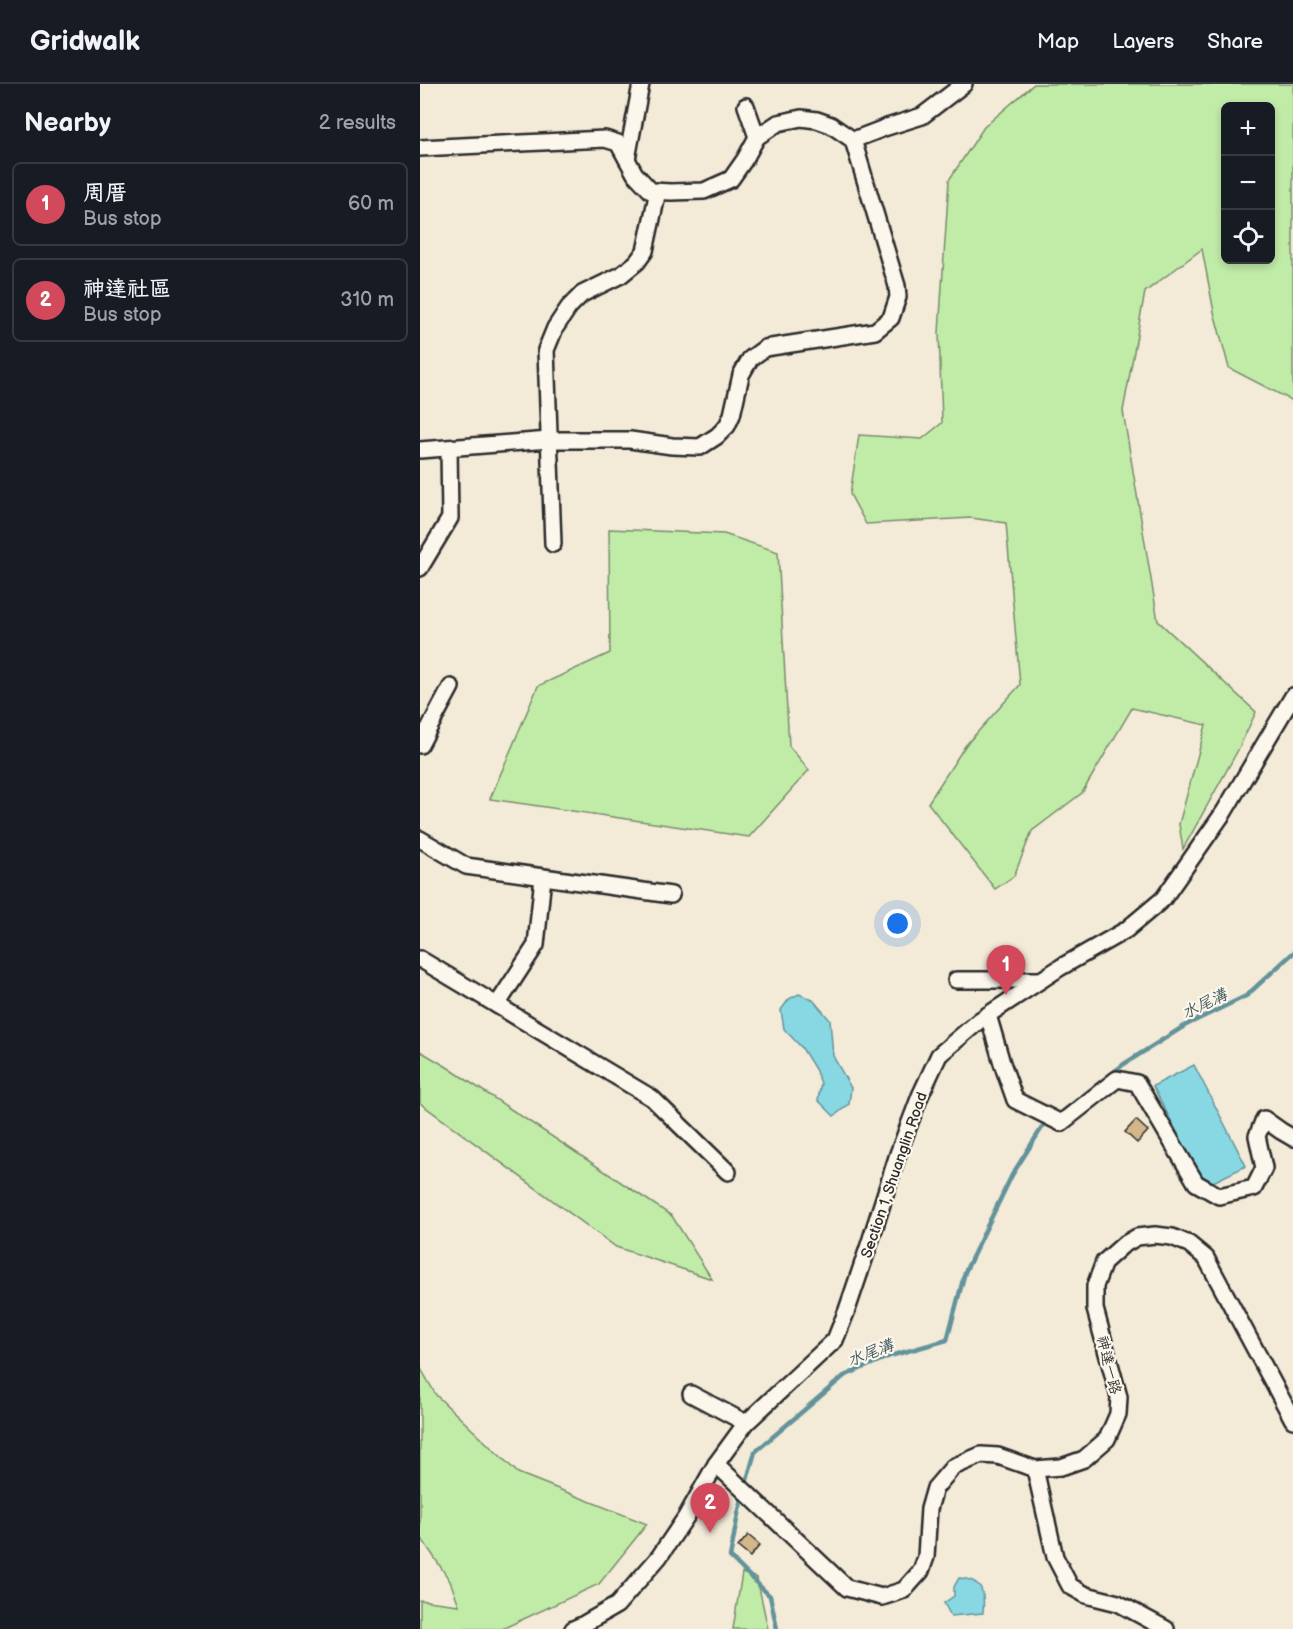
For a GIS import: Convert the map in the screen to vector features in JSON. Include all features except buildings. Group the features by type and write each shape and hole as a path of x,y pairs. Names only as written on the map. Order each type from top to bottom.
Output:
{"street":[{"path":"627,159 641,84"},
{"path":"853,140 887,126 922,116 964,84"},
{"path":"746,106 757,137"},
{"path":"420,148 605,139 618,143 635,174 651,190 704,190 731,179 757,137 778,123 801,118 817,120 831,125 853,140 897,286 898,297 891,318 875,331 765,348 750,359 741,375 732,415 727,426 700,447 630,440 549,440 420,450"},
{"path":"553,544 546,350 555,328 569,307 582,294 621,275 645,251 658,191"},
{"path":"420,568 450,519 449,448"},
{"path":"420,744 451,687"},
{"name":"Section 1, Shuanglin Road","path":"573,1629 617,1605 659,1557 686,1517 716,1464 746,1423 835,1340 898,1154 920,1096 939,1055 988,1015 1041,980 1126,930 1163,899 1224,812 1293,696"},
{"path":"420,839 466,866 670,895"},
{"path":"497,1005 536,945 543,877"},
{"path":"420,959 652,1098 728,1172"},
{"path":"956,980 1041,980"},
{"path":"988,1015 1015,1100 1061,1124 1117,1079 1137,1083 1196,1183 1219,1196 1254,1188 1264,1168 1257,1136 1264,1119 1293,1138"},
{"name":"神達一路","path":"716,1464 847,1588 882,1597 904,1590 921,1571 926,1557 929,1509 935,1488 953,1467 981,1455 998,1456 1035,1469 1061,1467 1084,1459 1107,1439 1118,1414 1119,1397 1095,1309 1095,1286 1104,1262 1123,1245 1137,1237 1155,1235 1172,1237 1189,1244 1206,1258 1293,1420"},
{"path":"691,1394 746,1423"},
{"path":"1035,1469 1055,1557 1070,1586 1086,1595 1118,1603 1166,1629"},
{"path":"1138,1613 1141,1629"}],"green space":[{"path":"1034,84 1293,84 1293,401 1229,368 1214,312 1202,249 1145,292 1123,411 1158,621 1256,712 1238,750 1183,849 1179,824 1206,725 1132,708 1082,793 1032,831 1014,876 995,889 928,803 965,746 1020,685 1006,523 971,518 866,524 850,494 859,435 922,439 942,423 939,332 949,180 984,127"},
{"path":"609,529 724,534 778,552 789,746 809,770 749,837 490,799 538,686 610,653"},
{"path":"420,1051 672,1216 712,1279 616,1247 420,1103"},
{"path":"420,1367 436,1395 518,1473 647,1524 599,1584 502,1629 420,1629 420,1600 459,1605 450,1581 420,1536"},
{"path":"742,1573 757,1578 768,1629 733,1629"}],"water":[{"path":"799,994 813,1000 830,1020 833,1056 851,1088 849,1104 834,1116 818,1100 821,1083 815,1069 802,1048 784,1029 781,1010 789,999"},
{"path":"1194,1065 1246,1166 1205,1186 1153,1086"},
{"path":"959,1578 973,1581 981,1588 983,1613 951,1616 944,1603 954,1596 954,1587"}],"waterway":[{"name":"水尾溝","path":"1062,1112 1124,1064 1186,1025 1246,996 1293,953"},
{"name":"水尾溝","path":"745,1487 755,1452 844,1376 890,1356 947,1340 965,1272 1012,1175 1043,1126"},
{"name":"水尾溝","path":"743,1495 730,1557 770,1596 777,1629"}],"place":[{"name":"周厝","path":"1006,995"},
{"name":"神達社區","path":"710,1533"}]}
